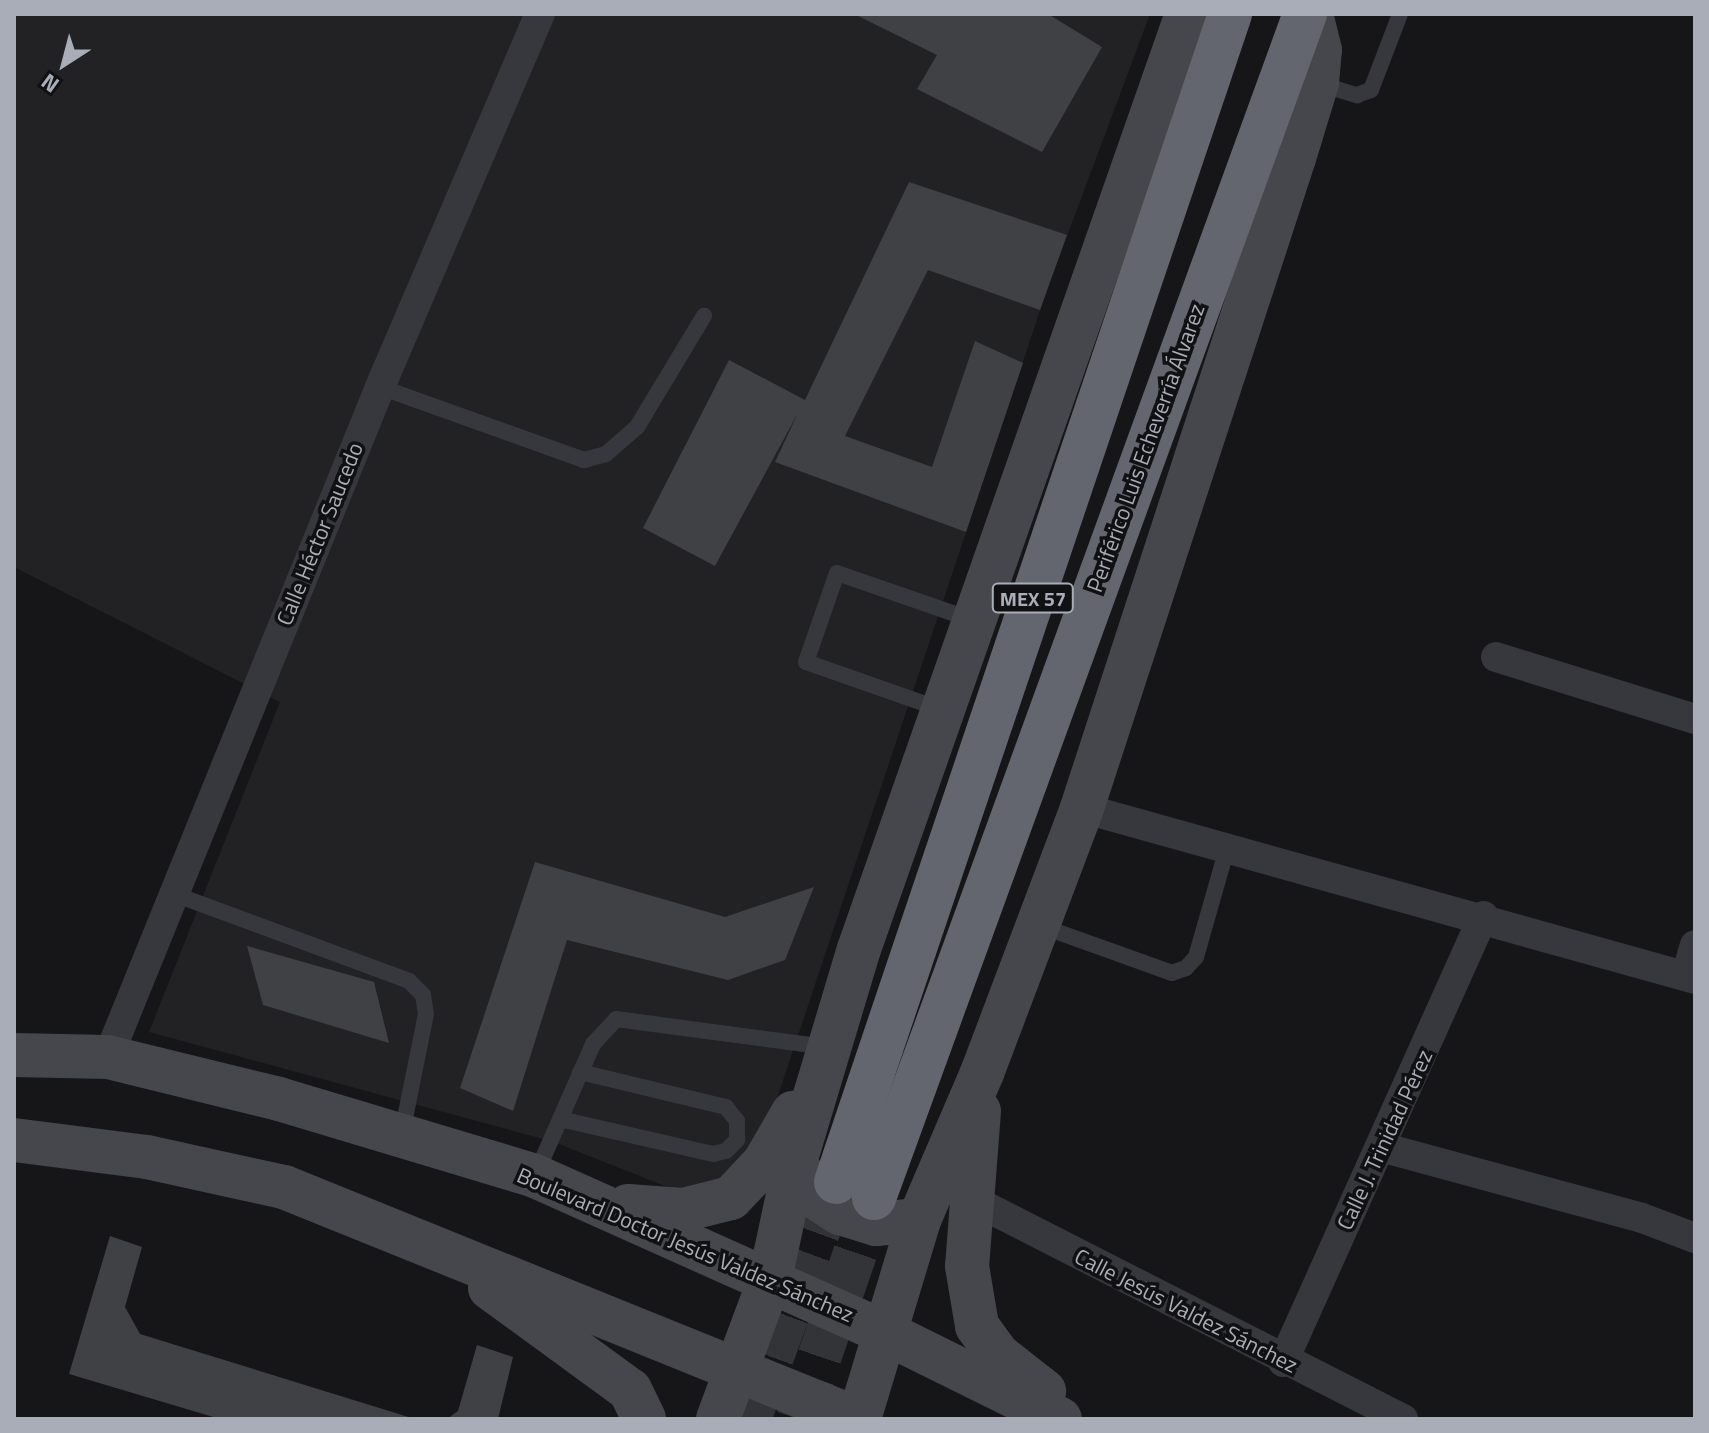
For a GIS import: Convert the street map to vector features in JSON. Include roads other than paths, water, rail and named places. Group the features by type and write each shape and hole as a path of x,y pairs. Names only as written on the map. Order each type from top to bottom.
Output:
{"highway":[{"name":"MEX 57","path":"830,1178 868,1076 1230,14"},
{"name":"Periférico Luis Echeverría Álvarez","path":"830,1178 1299,78 1305,14"}],"main road":[{"path":"600,1204 683,1210 731,1198 764,1163 825,1055 1187,14"},
{"path":"14,1140 147,1157 284,1187 858,1419 919,1220 982,1073 1082,808 1299,78 1320,50 1311,14"},
{"name":"Boulevard Doctor Jesús Valdez Sánchez","path":"14,1055 108,1057 402,1135 535,1176 770,1279 1060,1419"},
{"path":"718,1419 770,1279 830,1178 825,1055"},
{"path":"982,1073 967,1266 977,1326 997,1354 1086,1419"},
{"path":"830,1178 815,1197 840,1213 876,1224 919,1220"},
{"path":"411,1236 547,1326 630,1390 644,1419"},
{"path":"547,1326 603,1388 615,1419"}],"street":[{"name":"Calle Héctor Saucedo","path":"108,1057 380,387 540,14"},
{"path":"1496,657 1695,719"},
{"path":"1082,808 1227,848 1313,876 1483,916 1691,977 1695,945"},
{"name":"Calle J. Trinidad Pérez","path":"1283,1362 1483,916"},
{"path":"1381,1147 1642,1218 1695,1238"},
{"name":"Calle Jesús Valdez Sánchez","path":"971,1199 1283,1362 1403,1419"}],"lane":[{"path":"1299,78 1357,95 1371,90 1400,14"},
{"path":"380,387 584,460 606,454 637,427 704,316"},
{"path":"943,710 806,662 837,573 975,621"},
{"path":"1038,925 1172,973 1186,968 1196,957 1227,848"},
{"path":"174,894 409,981 423,995 426,1014 402,1135"},
{"path":"535,1176 580,1072 603,1028 616,1019 825,1055"},
{"path":"560,1119 713,1154 726,1151 737,1140 737,1121 726,1107 580,1072"}],"tunnel":[{"path":"749,1419 836,1182"},
{"path":"798,1419 874,1198"}]}
